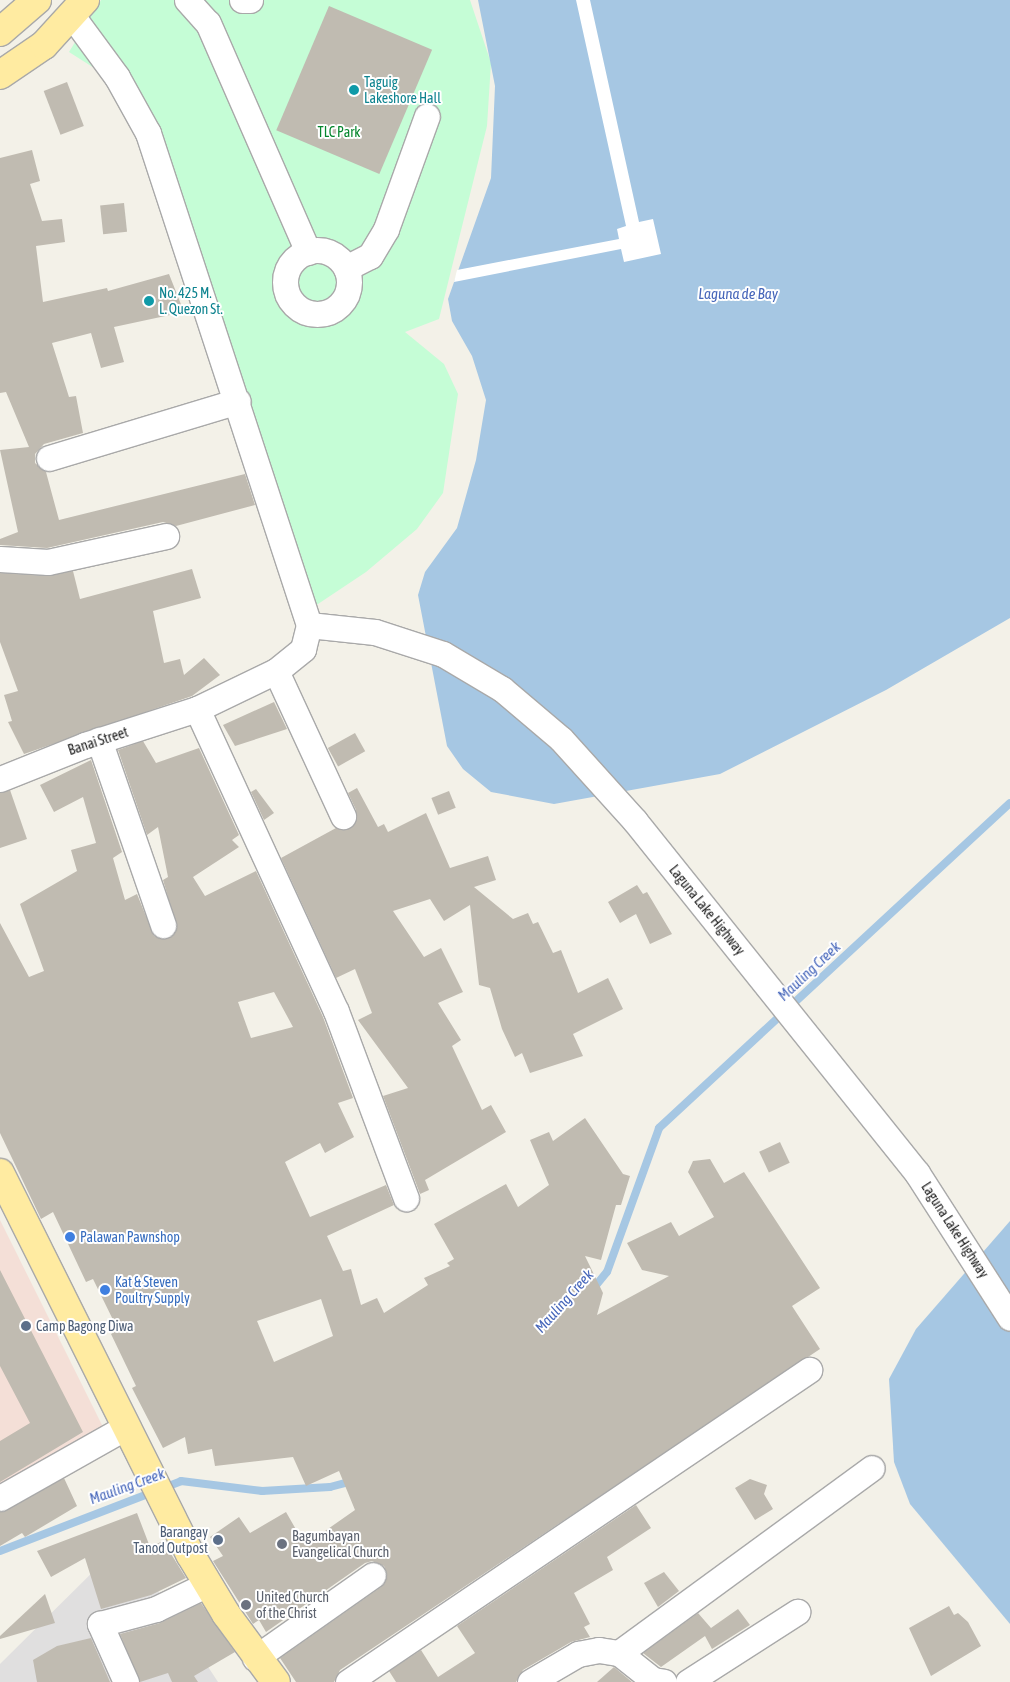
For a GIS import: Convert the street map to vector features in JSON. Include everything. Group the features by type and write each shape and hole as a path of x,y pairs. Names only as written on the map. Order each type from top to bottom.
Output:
{"main road":[{"path":"0,32 37,0"},
{"path":"0,75 79,9"},
{"path":"0,1173 184,1542 255,1658 276,1682"}],"street":[{"path":"187,0 208,23 308,252"},
{"path":"242,0 250,0"},
{"path":"79,9 148,133 238,401 309,625"},
{"path":"346,268 370,256 386,229 427,116"},
{"path":"308,252 330,253 346,268 348,290 335,308 325,313 303,311 288,296 286,274 298,256 308,252"},
{"path":"49,458 238,401"},
{"path":"0,559 48,562 166,536"},
{"name":"Banai Street","path":"0,779 99,740 198,709 276,671 303,649 309,625"},
{"name":"Laguna Lake Highway","path":"309,625 375,632 443,654 533,712 635,820 918,1173 1010,1318"},
{"path":"276,671 343,816"},
{"path":"198,709 336,1011 406,1198"},
{"path":"99,740 163,925"},
{"path":"348,1682 809,1370"},
{"path":"0,1498 129,1433"},
{"path":"530,1682 578,1654 619,1653 872,1468"},
{"path":"255,1658 373,1574"},
{"path":"126,1682 100,1624 156,1609 208,1584"},
{"path":"688,1682 797,1612"},
{"path":"619,1653 653,1680 664,1682"}],"shaded area":[{"name":"Camp Bagong Diwa","path":"0,1220 105,1431 0,1491"},
{"path":"125,1540 218,1682 0,1682 0,1664"}],"green space":[{"name":"TLC Park","path":"101,0 470,0 491,63 487,126 439,319 405,332 444,364 458,394 443,493 417,529 366,572 309,610 146,101 69,52"}],"water":[{"name":"Laguna de Bay","path":"478,0 1010,0 1010,618 886,690 720,774 554,804 491,792 463,769 447,746 418,595 425,572 457,528 476,460 486,400 472,356 452,321 448,299 491,178 495,86"},
{"path":"1010,1221 1010,1624 910,1504 894,1462 889,1379 916,1329"}],"pier":[{"path":"576,0 590,0 639,222 653,219 661,254 624,262 621,249 454,282 457,270 619,239 617,229 626,226"}],"building":[{"name":"Taguig Lakeshore Hall","path":"329,6 432,50 379,174 276,130"},
{"path":"67,82 84,126 61,135 44,91"},
{"path":"32,150 40,181 30,184 42,221 62,219 65,242 36,246 43,302 107,288 108,291 169,274 184,312 114,327 124,362 101,368 91,333 52,343 69,397 76,396 83,433 44,444 35,454 35,463 46,472 59,520 245,474 255,505 176,526 163,522 47,548 0,545 0,539 18,532 0,450 29,447 6,392 0,393 0,158"},
{"path":"124,203 127,232 103,234 100,206"},
{"path":"192,569 201,598 153,611 164,663 180,659 184,675 204,658 220,675 192,696 24,754 8,722 12,721 4,695 18,691 0,642 0,573 47,576 73,571 80,599"},
{"path":"274,702 287,729 235,746 223,725"},
{"path":"355,733 365,751 338,766 328,748"},
{"path":"143,741 156,763 199,748 239,835 232,840 239,847 193,877 205,896 256,871 323,1017 353,1098 338,1103 354,1137 325,1153 320,1143 285,1162 310,1217 386,1185 394,1205 327,1236 343,1271 351,1269 361,1305 377,1298 384,1313 428,1285 424,1278 450,1266 447,1263 454,1259 434,1224 506,1184 518,1207 549,1185 530,1140 549,1132 553,1141 585,1118 623,1174 630,1176 621,1205 616,1205 601,1260 585,1256 603,1293 597,1315 669,1276 642,1270 627,1243 671,1222 679,1236 714,1217 688,1172 693,1161 710,1159 724,1183 744,1172 820,1288 792,1306 820,1349 340,1670 334,1682 296,1682 280,1658 381,1587 387,1574 384,1566 372,1561 365,1563 266,1632 259,1620 253,1624 213,1561 223,1556 210,1537 239,1517 250,1533 286,1512 302,1540 312,1534 315,1538 355,1510 339,1471 306,1486 293,1457 215,1466 212,1449 188,1454 185,1437 163,1448 132,1388 136,1386 111,1334 118,1330 93,1279 86,1282 53,1212 41,1219 0,1133 0,923 29,977 44,971 20,904 77,871 71,850 96,843 83,797 54,812 40,785 91,760 122,852 113,858 125,900 137,894 154,936 167,939 177,928 163,880 168,877 158,827 147,835 118,750","holes":["274,992 293,1027 251,1038 238,1002","321,1299 333,1336 274,1362 257,1321"]},
{"path":"357,788 378,827 384,824 388,832 426,813 450,868 488,856 496,880 474,887 513,919 528,913 533,924 538,922 553,953 561,950 578,993 608,978 623,1009 573,1034 583,1056 530,1073 522,1053 515,1057 502,1029 490,988 479,985 470,905 444,921 430,899 393,911 424,957 441,948 463,992 438,1003 461,1040 452,1046 482,1110 491,1105 506,1132 425,1180 429,1190 420,1194 383,1096 408,1088 358,1020 372,1013 355,969 336,978 281,858 336,828 354,825 356,810 348,793"},
{"path":"256,789 274,813 264,820 251,792"},
{"path":"10,790 27,839 0,848 0,793"},
{"path":"449,791 456,808 438,815 431,798"},
{"path":"637,885 643,894 647,892 672,934 650,944 636,914 620,923 608,902"},
{"path":"780,1142 790,1163 769,1173 759,1152"},
{"path":"0,1270 83,1432 0,1482 0,1441 30,1423 0,1366"},
{"path":"64,1478 77,1506 25,1537 22,1533 0,1546 0,1512"},
{"path":"750,1479 767,1485 764,1494 773,1509 755,1520 735,1488"},
{"path":"636,1505 651,1528 607,1557 613,1570 574,1593 590,1624 584,1627 590,1637 571,1642 523,1670 516,1682 396,1682 389,1671 421,1650 438,1677 475,1653 457,1626"},
{"path":"137,1513 150,1547 163,1541 186,1578 151,1595 101,1609 85,1558 51,1577 37,1551"},
{"path":"664,1572 679,1591 658,1607 644,1583"},
{"path":"45,1594 55,1623 0,1639 0,1636"},
{"path":"201,1603 235,1652 194,1676 198,1682 172,1682 168,1673 140,1682 120,1634 160,1623"},
{"path":"949,1606 954,1615 958,1613 968,1622 981,1646 931,1676 909,1628"},
{"path":"738,1609 750,1625 712,1649 705,1636 661,1667 643,1653 698,1613 711,1628"},
{"path":"91,1638 110,1682 37,1682 33,1660 57,1646"},
{"path":"614,1667 632,1682 597,1682"}],"waterway":[{"name":"Mauling Creek","path":"593,1289 607,1272 659,1128 1010,803"},
{"name":"Mauling Creek","path":"0,1551 181,1481 262,1491 330,1487 353,1481"}],"place":[{"name":"Taguig Lakeshore Hall","path":"354,90"},
{"name":"No. 425 M. L. Quezon St.","path":"149,301"},
{"name":"Palawan Pawnshop","path":"70,1237"},
{"name":"Kat & Steven Poultry Supply","path":"105,1290"},
{"name":"Camp Bagong Diwa","path":"26,1326"},
{"name":"Barangay Tanod Outpost","path":"218,1540"},
{"name":"Bagumbayan Evangelical Church","path":"282,1544"},
{"name":"United Church of the Christ","path":"246,1605"}]}
